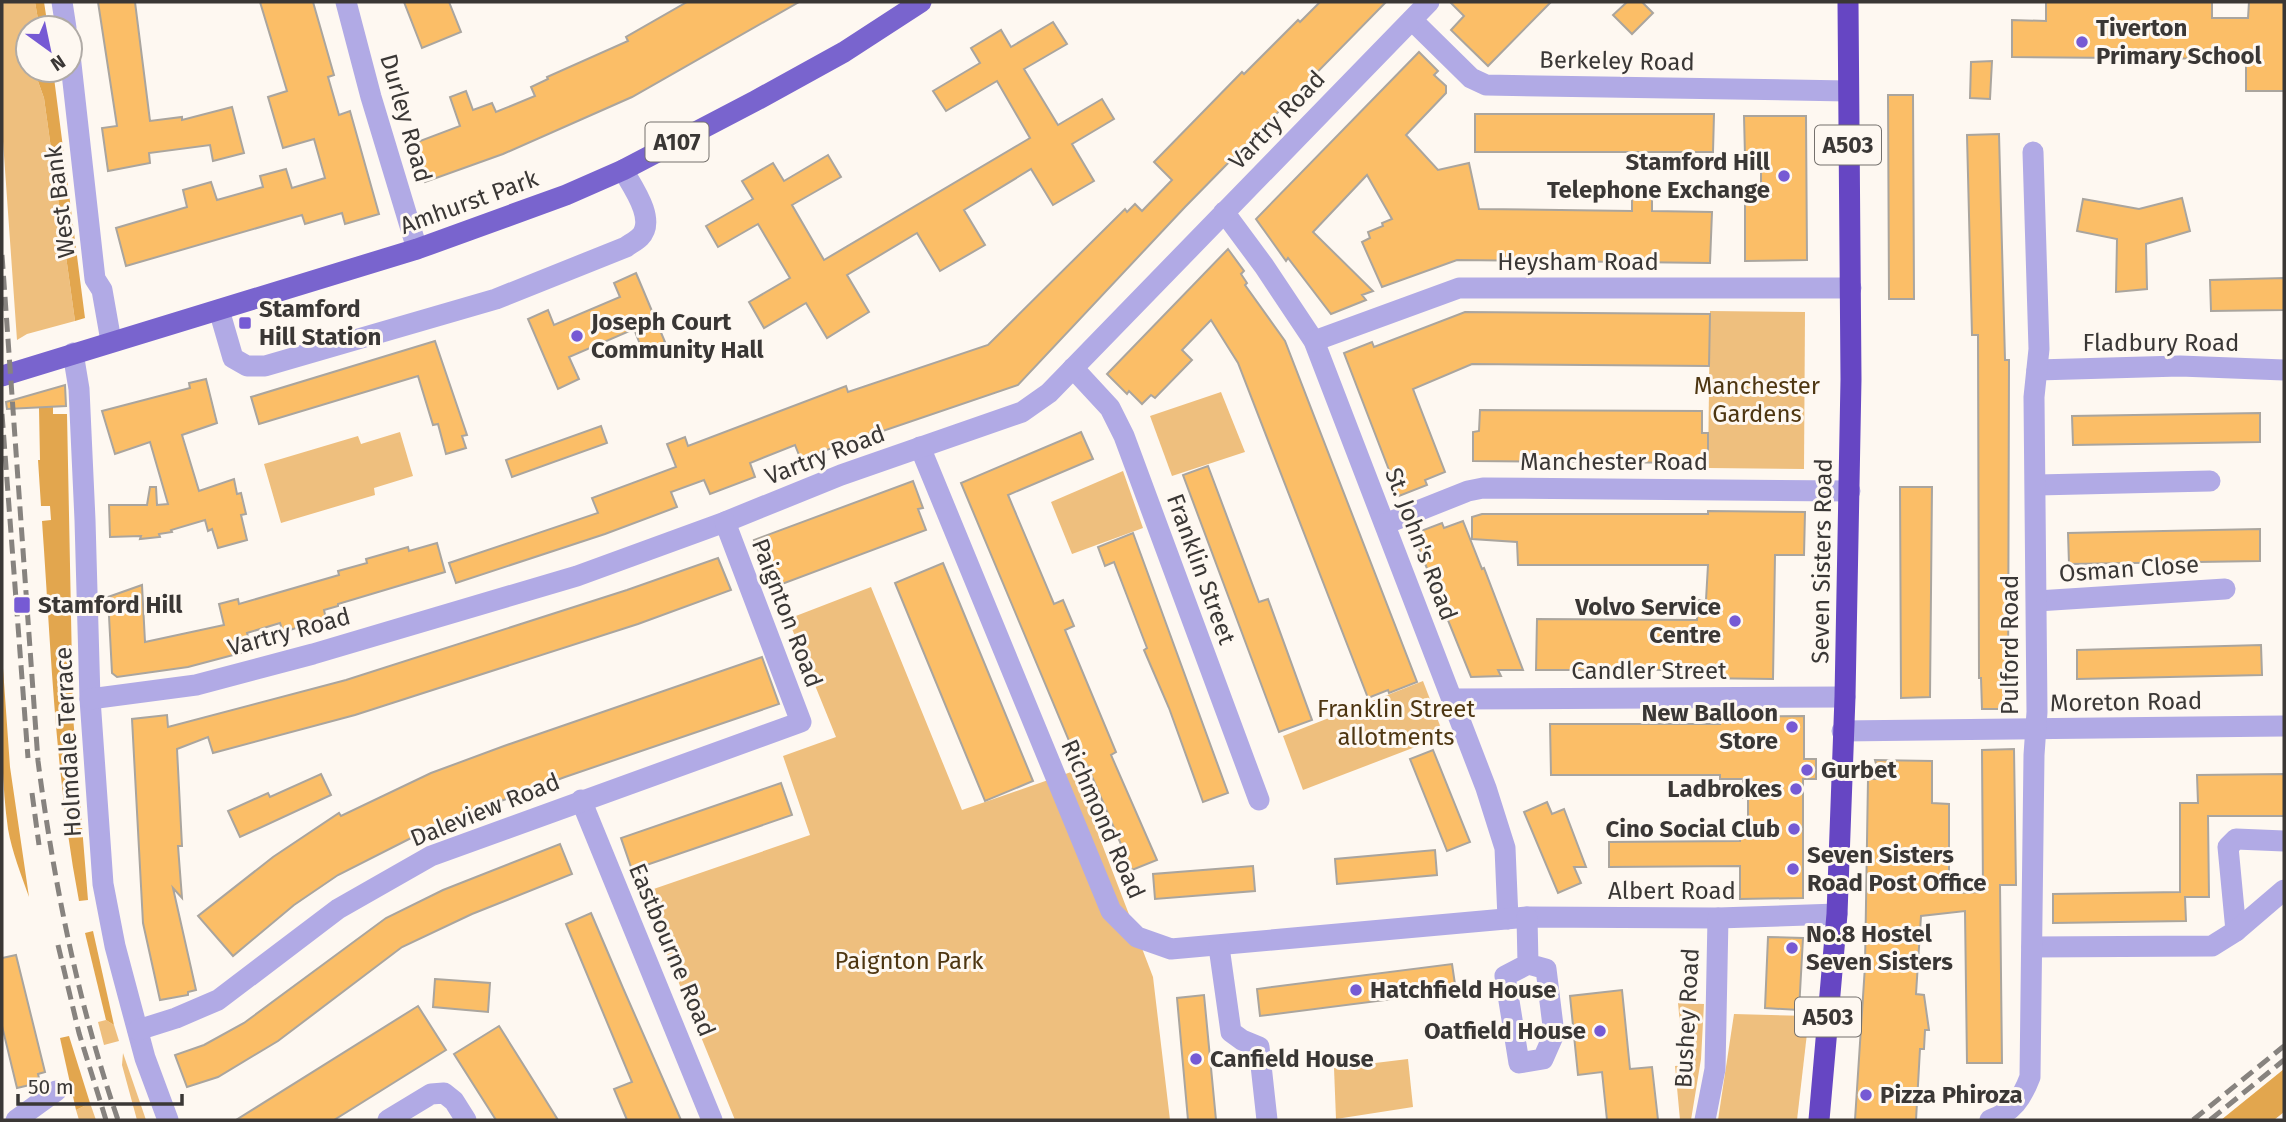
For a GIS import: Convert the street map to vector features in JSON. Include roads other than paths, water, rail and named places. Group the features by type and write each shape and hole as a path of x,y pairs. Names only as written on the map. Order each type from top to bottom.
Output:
{"highway":[{"name":"Seven Sisters Road","path":"1819,1120 1837,914 1845,697 1850,491 1847,2"}],"main road":[{"name":"Amhurst Park","path":"2,376 417,249 566,195 623,170 844,51 921,2"}],"street":[{"name":"Durley Road","path":"346,2 371,97 417,249"},
{"name":"Vartry Road","path":"90,699 195,685 313,654 577,576 725,522 841,475 1022,412 1049,393 1429,2"},
{"name":"Berkeley Road","path":"1412,20 1471,78 1486,85 1848,90"},
{"name":"West Bank","path":"73,84 95,279 102,290 111,341"},
{"name":"Pulford Road","path":"1990,1120 2000,1117 2022,1098 2030,1077 2037,601 2034,397 2039,349 2033,152"},
{"path":"219,310 233,358 247,366 265,366 496,299 626,247 642,236 647,223 642,206 623,170"},
{"name":"St. John's Road","path":"1224,212 1314,341 1486,788 1505,848 1528,964"},
{"name":"Heysham Road","path":"1314,341 1459,288 1850,288"},
{"name":"Holmdale Terrace","path":"74,353 79,389 90,699 103,884 115,946 138,1030 168,1120"},
{"name":"Fladbury Road","path":"2037,370 2180,366 2284,370"},
{"name":"Franklin Street","path":"1073,368 1110,408 1124,436 1259,800"},
{"name":"Richmond Road","path":"920,447 1111,911 1137,937 1171,949 1219,947 1518,918"},
{"path":"2037,485 2210,481"},
{"name":"Manchester Road","path":"1385,524 1468,491 1483,488 1850,491"},
{"name":"Paignton Road","path":"725,522 801,722"},
{"name":"Osman Close","path":"2037,601 2225,589"},
{"name":"Candler Street","path":"1453,699 1845,697"},
{"name":"Daleview Road","path":"138,1030 176,1018 218,1000 338,909 431,856 801,722"},
{"name":"Moreton Road","path":"1842,731 2284,726"},
{"name":"Eastbourne Road","path":"581,800 712,1120"},
{"path":"2236,931 2228,847 2236,839 2284,841"},
{"path":"2032,947 2212,946 2236,931 2284,890"},
{"name":"Albert Road","path":"1518,918 1718,918 1837,914"},
{"name":"Bushey Road","path":"1705,1120 1715,1069 1718,918"},
{"path":"1219,947 1231,1032 1259,1047 1267,1120"},
{"path":"16,1120 56,1091"},
{"path":"388,1120 431,1094 444,1093 454,1101 466,1120"}],"railway":[{"path":"2,255 38,761 69,943 91,1032 118,1120"},
{"path":"2,414 28,758"},
{"path":"32,793 39,845"},
{"path":"58,945 79,1033 106,1120"},
{"path":"2193,1120 2284,1046"},
{"path":"2210,1120 2284,1060"}],"place":[{"name":"Tiverton Primary School","path":"2082,42"},
{"name":"Stamford Hill Telephone Exchange","path":"1784,176"},
{"name":"Stamford Hill Station","path":"245,323"},
{"name":"Joseph Court Community Hall","path":"577,336"},
{"name":"Stamford Hill","path":"22,605"},
{"name":"Volvo Service Centre","path":"1735,621"},
{"name":"New Balloon Store","path":"1792,727"},
{"name":"Gurbet","path":"1807,770"},
{"name":"Ladbrokes","path":"1796,789"},
{"name":"Cino Social Club","path":"1794,829"},
{"name":"Seven Sisters Road Post Office","path":"1793,869"},
{"name":"No.8 Hostel Seven Sisters","path":"1792,948"},
{"name":"Hatchfield House","path":"1356,990"},
{"name":"Oatfield House","path":"1600,1031"},
{"name":"Canfield House","path":"1196,1059"},
{"name":"Pizza Phiroza","path":"1866,1095"}],"park label":[{"name":"Manchester Gardens","path":"1757,400"},
{"name":"Franklin Street allotments","path":"1396,723"},
{"name":"Paignton Park","path":"909,961"}]}
